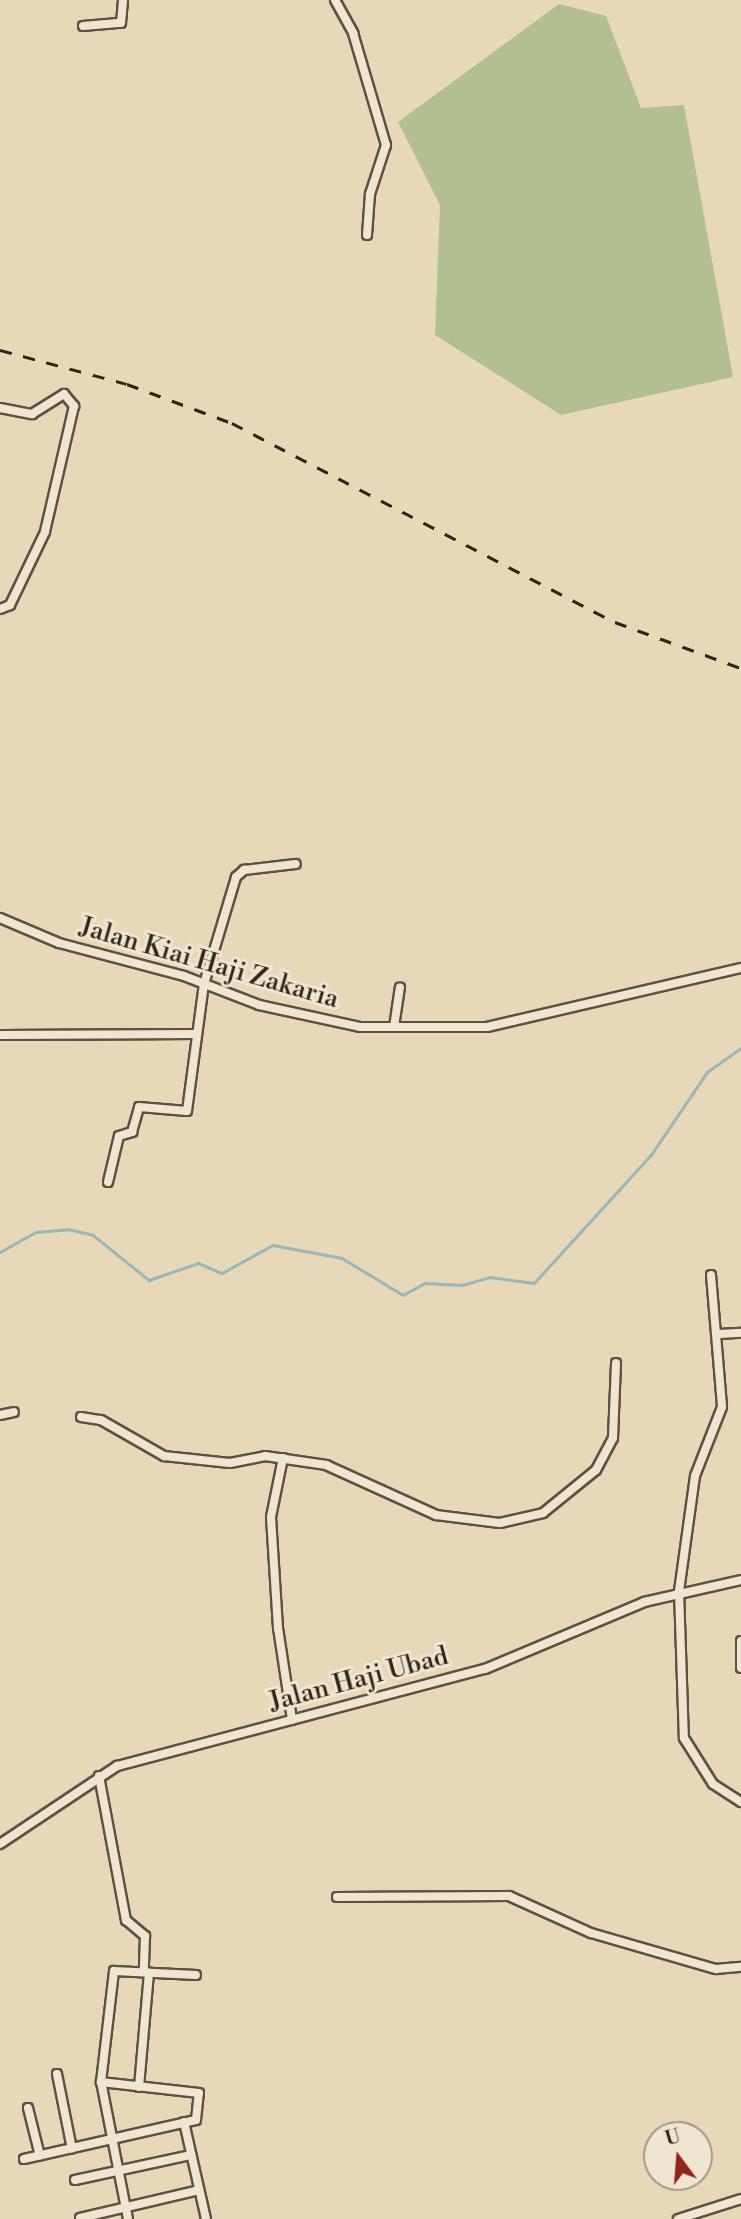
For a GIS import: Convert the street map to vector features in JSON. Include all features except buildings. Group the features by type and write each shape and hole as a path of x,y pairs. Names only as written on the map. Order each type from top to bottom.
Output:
{"street":[{"path":"83,26 121,23 123,0"},
{"path":"335,0 352,33 386,145 370,194 367,234"},
{"path":"0,408 32,414 64,394 74,406 46,532 10,605 0,609"},
{"path":"108,1182 119,1136 132,1132 139,1107 187,1111 204,984 236,877 244,870 296,864"},
{"name":"Jalan Kiai Haji Zakaria","path":"0,918 59,943 326,1021 394,1027 487,1027 741,968"},
{"path":"394,1027 400,987"},
{"path":"1,1035 197,1034"},
{"path":"711,1275 719,1334 722,1407 695,1476 679,1591 686,1746 712,1784 741,1802"},
{"path":"719,1334 741,1333"},
{"path":"81,1416 101,1420 164,1456 230,1463 283,1458 334,1467 451,1519 500,1523 543,1513 607,1454 618,1411 617,1363"},
{"path":"0,1415 14,1412"},
{"path":"283,1458 271,1517 278,1629 292,1720"},
{"name":"Jalan Haji Ubad","path":"0,1844 99,1776 173,1749 292,1720 517,1658 679,1591 741,1580"},
{"path":"741,1641 741,1668"},
{"path":"99,1776 126,1920 145,1936 146,1972 139,2087"},
{"path":"337,1897 509,1896 591,1933 716,1969 741,1968"},
{"path":"128,2219 101,2082 114,1971 196,1975"},
{"path":"57,2074 72,2149"},
{"path":"24,2159 196,2120 199,2093 101,2082"},
{"path":"29,2108 40,2155"},
{"path":"184,2122 206,2219"},
{"path":"75,2180 118,2173 191,2155"},
{"path":"80,2218 199,2190"},
{"path":"678,2219 741,2199"}],"green space":[{"path":"559,4 606,16 641,108 684,105 733,377 561,415 435,335 440,205 398,122"}],"waterway":[{"path":"0,1252 36,1232 68,1229 93,1235 149,1280 198,1263 222,1273 273,1245 342,1258 403,1295 425,1283 462,1285 490,1277 534,1283 651,1155 707,1072 741,1048"}],"railway":[{"path":"0,350 127,384 232,423 615,622 741,668"}]}
